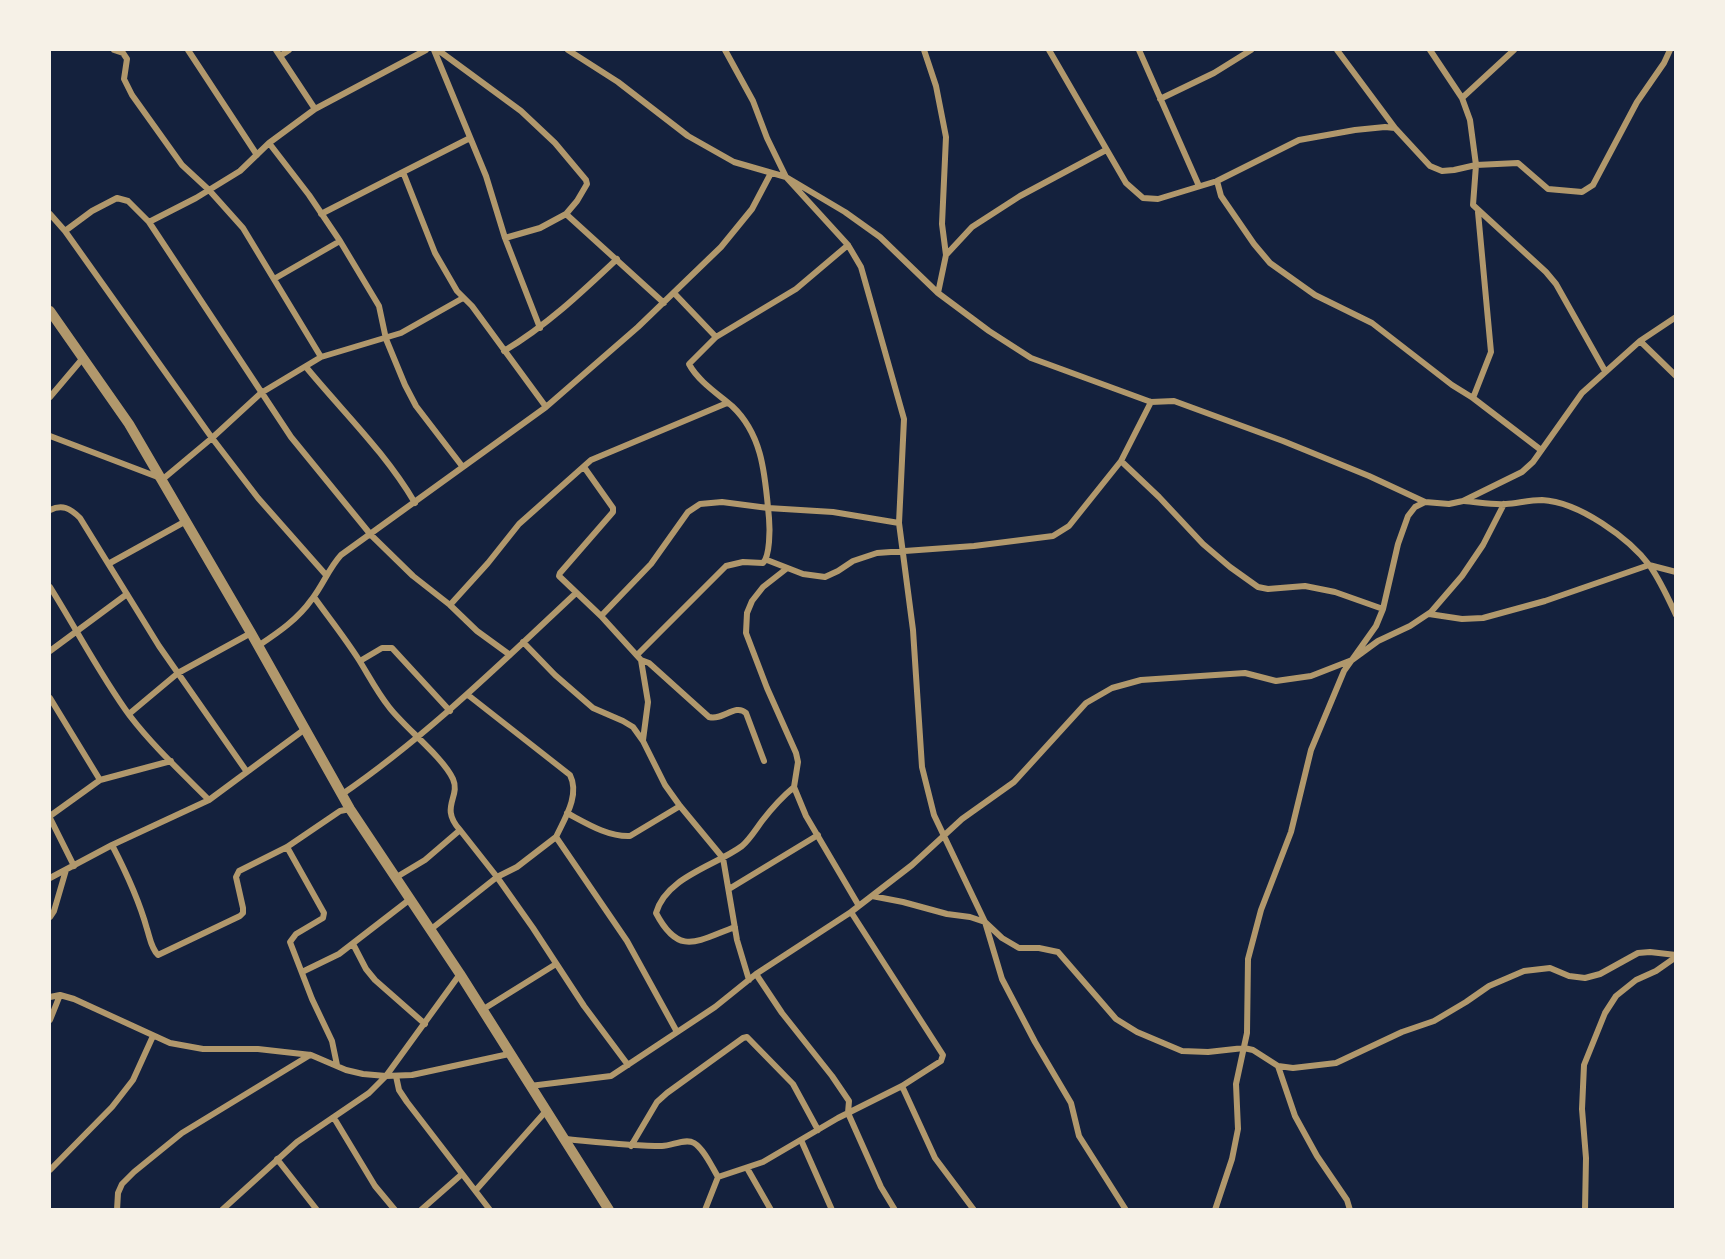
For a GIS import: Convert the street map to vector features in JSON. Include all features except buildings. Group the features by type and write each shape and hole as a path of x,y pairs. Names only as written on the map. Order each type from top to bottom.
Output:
{"street":[{"path":"114,50 126,56 124,79 132,95 182,165 243,228 321,357"},
{"path":"188,50 257,155"},
{"path":"276,50 315,109"},
{"path":"280,56 289,50"},
{"path":"149,222 240,171 269,143 315,109 426,50"},
{"path":"436,50 486,176 506,238 540,328"},
{"path":"436,50 521,111 555,143 586,180 587,184 582,193 566,214 540,228 506,238"},
{"path":"568,50 618,82 688,136 734,162 786,177 845,212 880,237 938,294 1031,358 1151,402 1174,401 1232,422 1369,476 1425,502 1449,504 1463,501 1522,472 1541,450 1582,393 1640,342 1676,317"},
{"path":"725,50 753,101 767,138 786,177 848,245 861,267 904,419 899,523 913,630 922,767 934,815 985,922 1002,979 1071,1103 1079,1136 1126,1209"},
{"path":"924,50 936,86 946,137 942,224 946,255 938,294"},
{"path":"1049,50 1126,183 1143,198 1158,199 1217,181 1299,140 1355,129 1395,128"},
{"path":"1139,50 1199,186"},
{"path":"1160,99 1214,73 1251,50"},
{"path":"1337,50 1395,128 1430,166 1442,171 1476,165 1518,163 1548,189 1582,192 1593,185 1637,102 1664,63 1670,50"},
{"path":"1431,50 1462,98 1470,120 1476,165 1473,205 1556,284 1605,371"},
{"path":"1462,98 1514,50"},
{"path":"321,214 470,138"},
{"path":"269,143 340,241 379,306 386,339 405,386 416,406 462,466"},
{"path":"946,255 972,227 987,217 1020,196 1106,150"},
{"path":"403,172 435,254 463,298 472,306 546,407"},
{"path":"258,646 287,627 314,597 326,575 341,555 546,407 664,303 721,247 753,209 771,173"},
{"path":"1217,181 1221,196 1270,263 1316,295 1372,323 1541,450"},
{"path":"65,231 92,211 117,198 128,201 149,222 291,437 371,535 413,576 477,631 510,655"},
{"path":"1473,398 1491,352 1478,212"},
{"path":"50,214 65,231 258,498 326,575"},
{"path":"566,214 664,303"},
{"path":"274,279 340,241"},
{"path":"639,657 726,566 743,562 764,563 766,560 770,526 766,481 758,444 741,415 714,392 690,364 716,337 796,289 848,245"},
{"path":"504,351 540,328 617,259"},
{"path":"674,293 716,337"},
{"path":"163,479 213,438 261,393 321,357 386,339 463,298"},
{"path":"50,312 129,424 163,479 341,795 460,974 609,1209"},
{"path":"1640,342 1676,376"},
{"path":"51,393 83,358"},
{"path":"306,367 382,454 401,478 415,503"},
{"path":"766,560 803,574 825,577 864,556 1053,536 1069,525 1121,461 1151,402"},
{"path":"450,606 519,524 596,457 727,403"},
{"path":"50,436 163,479"},
{"path":"1121,461 1160,497 1203,544 1258,587 1268,589 1305,586 1335,592 1383,609"},
{"path":"584,467 614,510 559,575 639,657 649,663 709,717 714,719 738,709 743,710 764,761"},
{"path":"1463,501 1503,504 1542,500 1564,504 1594,519 1627,542 1649,565 1665,589 1676,615"},
{"path":"601,616 651,564 688,512 695,506 722,502 768,508 833,512 899,523"},
{"path":"1215,1209 1232,1159 1238,1129 1236,1084 1247,1033 1248,959 1261,910 1291,832 1311,750 1344,670 1376,626 1383,609 1398,544 1408,516 1415,507 1425,502"},
{"path":"529,1086 611,1076 715,1007 756,974 851,912 912,865 962,819 1014,782 1086,704 1112,688 1141,680 1245,674 1276,681 1311,676 1352,660 1378,641 1410,626 1428,614 1462,576 1483,545 1503,504"},
{"path":"50,511 56,506 63,506 72,510 86,525 159,646 247,772"},
{"path":"110,563 186,521"},
{"path":"1428,614 1462,619 1482,618 1545,601 1649,565 1676,572"},
{"path":"786,569 763,587 752,601 747,613 746,633 796,753 798,762 794,787 818,835 859,906"},
{"path":"50,587 90,655 129,714 209,800"},
{"path":"341,795 380,768 450,711 576,593"},
{"path":"50,651 128,594"},
{"path":"314,597 360,661 389,708 453,778 450,814 453,823 498,877 584,1006 628,1065"},
{"path":"129,714 178,673 251,633"},
{"path":"523,642 593,708 628,723 643,741 665,785 723,858 735,927 749,980"},
{"path":"360,661 382,648 392,648 450,711"},
{"path":"639,657 648,702 643,741"},
{"path":"430,930 498,877 517,867 556,837 573,793 574,782 570,775 468,695"},
{"path":"50,698 100,780"},
{"path":"50,878 112,845 209,800 305,729"},
{"path":"74,866 50,817 100,780 171,761"},
{"path":"735,927 687,943 675,939 667,932 656,913 660,902 674,887 747,841 775,805 794,787"},
{"path":"567,813 622,837 630,836 680,806"},
{"path":"112,845 141,910 153,948 158,955 240,916 243,908 237,873 287,847 340,811 350,809"},
{"path":"395,879 425,860 460,830"},
{"path":"729,888 818,835"},
{"path":"556,837 627,941 677,1032"},
{"path":"287,847 324,913 323,918 291,938 290,942 312,999 332,1041 337,1065"},
{"path":"50,917 54,911 66,870"},
{"path":"872,896 946,914 970,917 985,922 1002,938 1020,948 1039,948 1058,952 1116,1019 1137,1032 1182,1052 1244,1048 1253,1050 1278,1066 1293,1068 1336,1063 1402,1032 1434,1021 1489,986 1524,971 1550,968 1585,978 1600,974 1638,953 1650,952 1676,956"},
{"path":"302,972 339,954 409,900"},
{"path":"718,1177 763,1162 848,1113 902,1086 941,1061 943,1055 851,912"},
{"path":"353,944 366,969 375,980 425,1024"},
{"path":"1585,1209 1586,1158 1582,1109 1584,1065 1605,1013 1616,996 1636,980 1656,971 1676,956"},
{"path":"482,1010 556,964"},
{"path":"222,1209 297,1142 369,1093 386,1076 460,974"},
{"path":"756,974 782,1013 849,1101 848,1113 881,1187 895,1209"},
{"path":"50,997 60,995 91,1006 170,1043 203,1049 258,1049 311,1055 346,1070 363,1074 412,1075 509,1054"},
{"path":"50,1020 60,995"},
{"path":"50,1170 112,1107 133,1080 153,1036"},
{"path":"631,1146 657,1102 667,1092 747,1037 793,1084 818,1130"},
{"path":"117,1209 118,1193 122,1184 142,1165 192,1128 311,1055"},
{"path":"1278,1066 1295,1116 1317,1156 1347,1200 1350,1209"},
{"path":"396,1076 399,1090 407,1102 490,1209"},
{"path":"902,1086 935,1158 974,1209"},
{"path":"476,1191 546,1111"},
{"path":"334,1118 375,1186 394,1209"},
{"path":"565,1139 631,1146 670,1146 692,1141 698,1146 718,1177"},
{"path":"801,1140 832,1209"},
{"path":"277,1159 317,1209"},
{"path":"747,1168 771,1209"},
{"path":"421,1209 462,1174"},
{"path":"705,1209 718,1177"}]}
